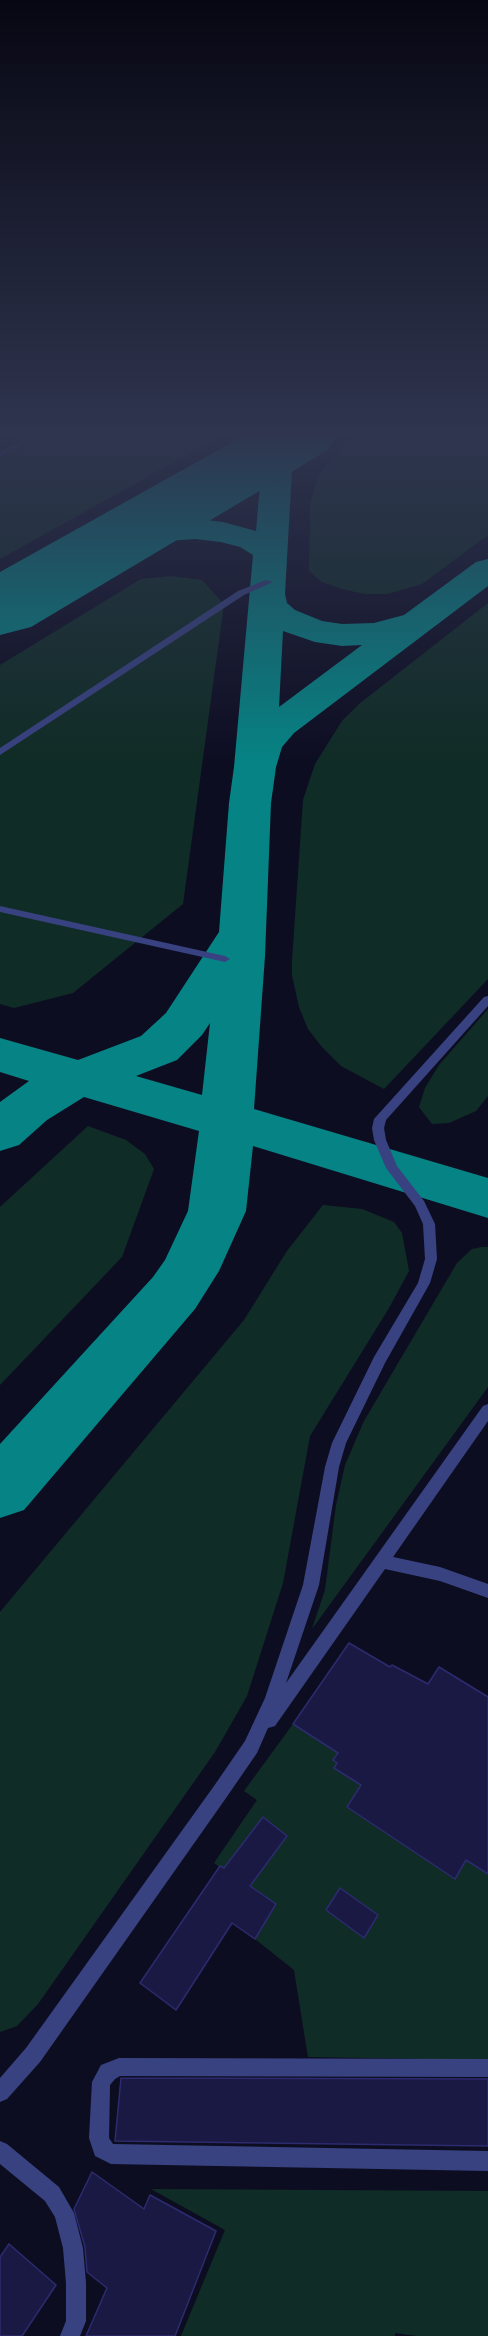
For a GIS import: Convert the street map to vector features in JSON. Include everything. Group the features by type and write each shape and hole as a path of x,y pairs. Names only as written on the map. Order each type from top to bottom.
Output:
{"lane":[{"path":"0,752 241,593 269,582"},
{"path":"0,909 225,959"},
{"path":"251,1747 273,1699 311,1585 332,1467 339,1443 379,1361 424,1283 431,1259 429,1224 420,1204 393,1168 380,1140 378,1128 380,1119 488,999"},
{"path":"0,2092 33,2055 488,1410"},
{"path":"381,1561 440,1574 488,1591"},
{"path":"488,2068 119,2067 108,2072 101,2082 99,2138 102,2149 111,2154 488,2161"},
{"path":"0,2151 52,2194 64,2213 73,2248 76,2283 76,2321 70,2336"}],"green space":[{"path":"0,543 29,543 0,559"},
{"path":"309,543 477,543 422,584 387,594 365,594 342,589 322,582 309,571"},
{"path":"171,576 202,580 224,604 183,904 73,993 14,1008 0,1004 0,665 141,579"},
{"path":"488,603 488,979 384,1089 341,1066 308,1029 299,1007 292,975 292,961 303,800 315,764 342,721 359,704"},
{"path":"488,1009 488,1096 476,1111 449,1123 432,1124 419,1107 425,1088 439,1065"},
{"path":"88,1126 126,1140 145,1154 154,1169 122,1257 0,1385 0,1207"},
{"path":"323,1205 362,1209 394,1222 402,1233 409,1271 389,1308 310,1436 283,1583 247,1696 215,1752 38,2004 17,2026 0,2032 0,1612 244,1320 287,1251"},
{"path":"488,1247 488,1387 312,1629 325,1590 336,1505 345,1465 364,1421 457,1263 472,1249"},
{"path":"293,1724 341,1748 333,1760 354,1770 455,1879 466,1860 488,1874 488,2060 308,2057 294,1970 255,1939 276,1904 214,1863 257,1800 244,1791"},
{"path":"151,2189 488,2191 488,2336 417,2336 395,2333 395,2336 181,2336 225,2230"}],"building":[{"path":"349,1643 390,1667 392,1665 428,1684 439,1667 488,1697 488,1874 466,1860 455,1879 347,1807 361,1785 334,1768 337,1763 333,1760 338,1753 293,1724"},
{"path":"263,1817 287,1836 250,1886 276,1904 255,1939 232,1923 176,2010 140,1983 220,1866 224,1868"},
{"path":"340,1888 378,1915 364,1938 326,1910"},
{"path":"121,2078 488,2079 488,2146 115,2141"},
{"path":"92,2172 144,2209 150,2195 216,2231 175,2336 86,2336 107,2288 87,2272 85,2247 74,2209"},
{"path":"9,2244 56,2285 22,2336 0,2336 0,2257"}],"taxiway":[{"path":"106,547 117,543"},
{"path":"260,543 270,553"},
{"path":"270,553 271,543"},
{"path":"255,767 270,553"},
{"path":"255,767 263,744 280,725 488,569"},
{"path":"268,595 270,606 282,618 315,631 342,635 375,634 411,624"},
{"path":"227,1120 241,956 250,803 255,767"},
{"path":"81,1078 159,1048 184,1024 238,939"},
{"path":"0,1055 81,1078"},
{"path":"0,1132 28,1107 56,1088 81,1078"},
{"path":"81,1078 227,1120"},
{"path":"0,1490 174,1293 189,1271 217,1211 227,1120"},
{"path":"227,1120 488,1198"}],"runway":[{"path":"0,608 113,543"}]}
